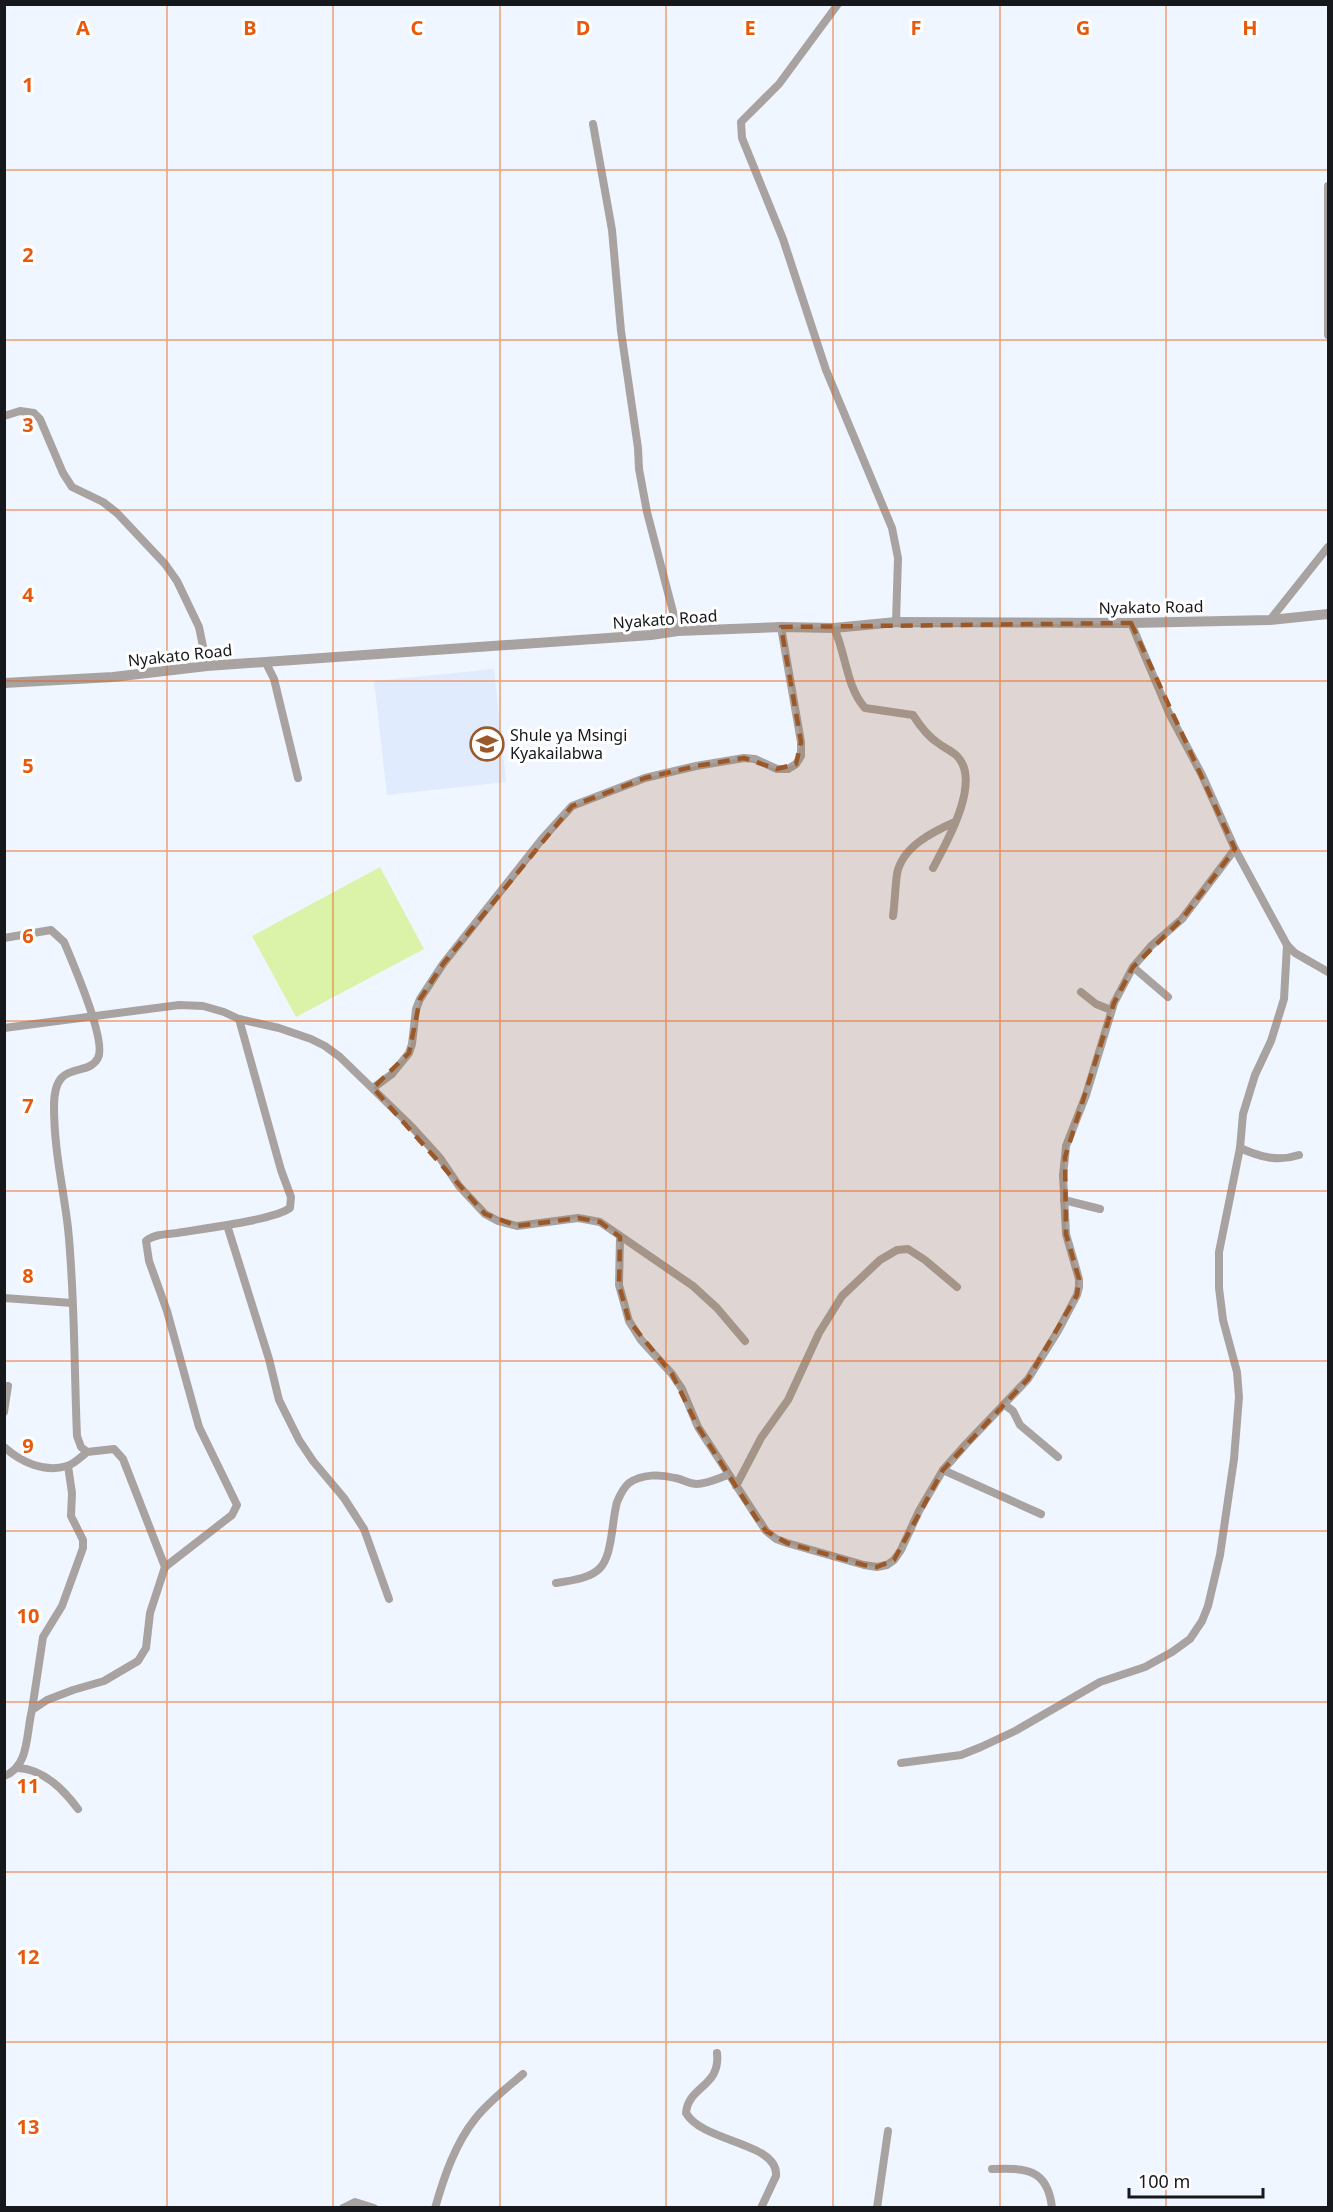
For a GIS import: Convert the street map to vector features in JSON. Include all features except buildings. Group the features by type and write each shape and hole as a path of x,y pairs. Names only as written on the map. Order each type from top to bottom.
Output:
{"street":[{"path":"837,4 779,84 741,122 742,138 783,239 826,370 892,528 898,558 896,622"},
{"path":"593,124 612,230 621,331 639,469 647,512 678,631"},
{"path":"1329,186 1329,335"},
{"path":"4,416 20,411 34,413 40,419 63,473 72,487 102,502 117,513 165,564 177,581 199,627 207,666"},
{"path":"1270,620 1329,547"},
{"name":"Nyakato Road","path":"4,683 113,677 207,666 651,635 678,631 781,627 834,628 896,622 1131,623 1270,620 1329,614"},
{"path":"1131,623 1162,698 1202,776 1235,849 1287,945 1295,953 1329,972"},
{"path":"373,1088 392,1074 409,1053 416,1009 443,964 542,839 572,806 645,778 696,766 744,758 755,759 777,769 788,769 796,764 801,756 801,742 781,627"},
{"path":"834,628 855,693 864,708 913,715 925,732 949,749 963,764 967,773 965,793 955,822 933,868"},
{"path":"266,663 274,679 298,778"},
{"path":"893,916 897,872 901,862 907,853 922,840 955,822"},
{"path":"620,1237 619,1285 629,1321 641,1340 672,1374 682,1389 698,1427 761,1524 776,1539 864,1565 878,1567 894,1560 943,1470 1028,1379 1077,1295 1079,1279 1066,1233 1063,1175 1066,1146 1086,1095 1111,1010 1133,967 1151,946 1182,919 1235,849"},
{"path":"4,938 51,930 64,942 93,1016 100,1054 97,1060 90,1065 65,1074 60,1079 54,1103 55,1146 68,1227 77,1436 81,1448 87,1452"},
{"path":"901,1763 961,1755 981,1747 1015,1731 1100,1682 1144,1667 1172,1652 1190,1639 1202,1622 1220,1555 1234,1459 1239,1397 1238,1372 1223,1320 1219,1288 1219,1252 1240,1148 1243,1114 1255,1075 1271,1041 1284,999 1287,945"},
{"path":"1133,967 1168,997"},
{"path":"1081,992 1096,1004 1111,1010"},
{"path":"4,1028 179,1005 203,1006 311,1039 340,1057 373,1088 440,1158 459,1186 485,1214 498,1221 517,1226 578,1218 600,1222 693,1286 717,1308 745,1341"},
{"path":"32,1710 47,1700 104,1681 138,1661 146,1648 150,1613 165,1567 232,1515 237,1505 199,1427 166,1311 149,1261 146,1241 158,1236 227,1225 286,1211 290,1208 292,1202 281,1170 240,1019"},
{"path":"1240,1148 1258,1156 1278,1160 1299,1155"},
{"path":"1064,1200 1100,1209"},
{"path":"227,1225 269,1359 279,1400 299,1440 313,1461 344,1498 364,1529 389,1599"},
{"path":"736,1486 761,1438 788,1400 828,1316 842,1296 873,1266 889,1253 908,1249 957,1287"},
{"path":"4,1298 72,1304"},
{"path":"4,1412 8,1386"},
{"path":"1005,1405 1013,1411 1020,1425 1059,1457"},
{"path":"4,1447 29,1465 53,1467 68,1466 87,1452 114,1449 123,1459 165,1567"},
{"path":"4,1776 18,1768 22,1761 43,1637 62,1606 83,1548 83,1540 71,1516 72,1493 68,1466"},
{"path":"943,1470 1041,1514"},
{"path":"556,1583 583,1579 599,1570 604,1564 609,1551 615,1509 623,1490 629,1483 655,1475 698,1484 728,1475"},
{"path":"18,1768 35,1770 63,1792 78,1809"},
{"path":"717,2053 718,2062 715,2074 709,2083 689,2099 686,2113 699,2127 758,2151 772,2162 777,2172 761,2208"},
{"path":"435,2208 450,2165 468,2128 488,2105 523,2074"},
{"path":"877,2208 888,2131"},
{"path":"992,2169 1016,2168 1031,2171 1047,2185 1052,2208"},
{"path":"343,2208 355,2202 374,2208"}],"highlighted area":[{"path":"1131,623 1235,849 1182,919 1133,967 1114,1003 1065,1157 1066,1234 1079,1279 1077,1295 1028,1379 943,1470 894,1560 877,1567 864,1565 787,1543 766,1531 756,1518 698,1427 672,1374 629,1321 619,1285 620,1237 600,1222 578,1218 517,1226 485,1214 373,1088 409,1053 420,999 443,964 572,806 645,778 696,766 744,758 777,769 796,764 801,742 781,627"}],"shaded area":[{"path":"494,669 506,782 387,795 374,681"}],"green space":[{"path":"380,867 424,949 296,1017 252,936"}],"place":[{"name":"Shule ya Msingi Kyakailabwa","path":"487,744"}]}
